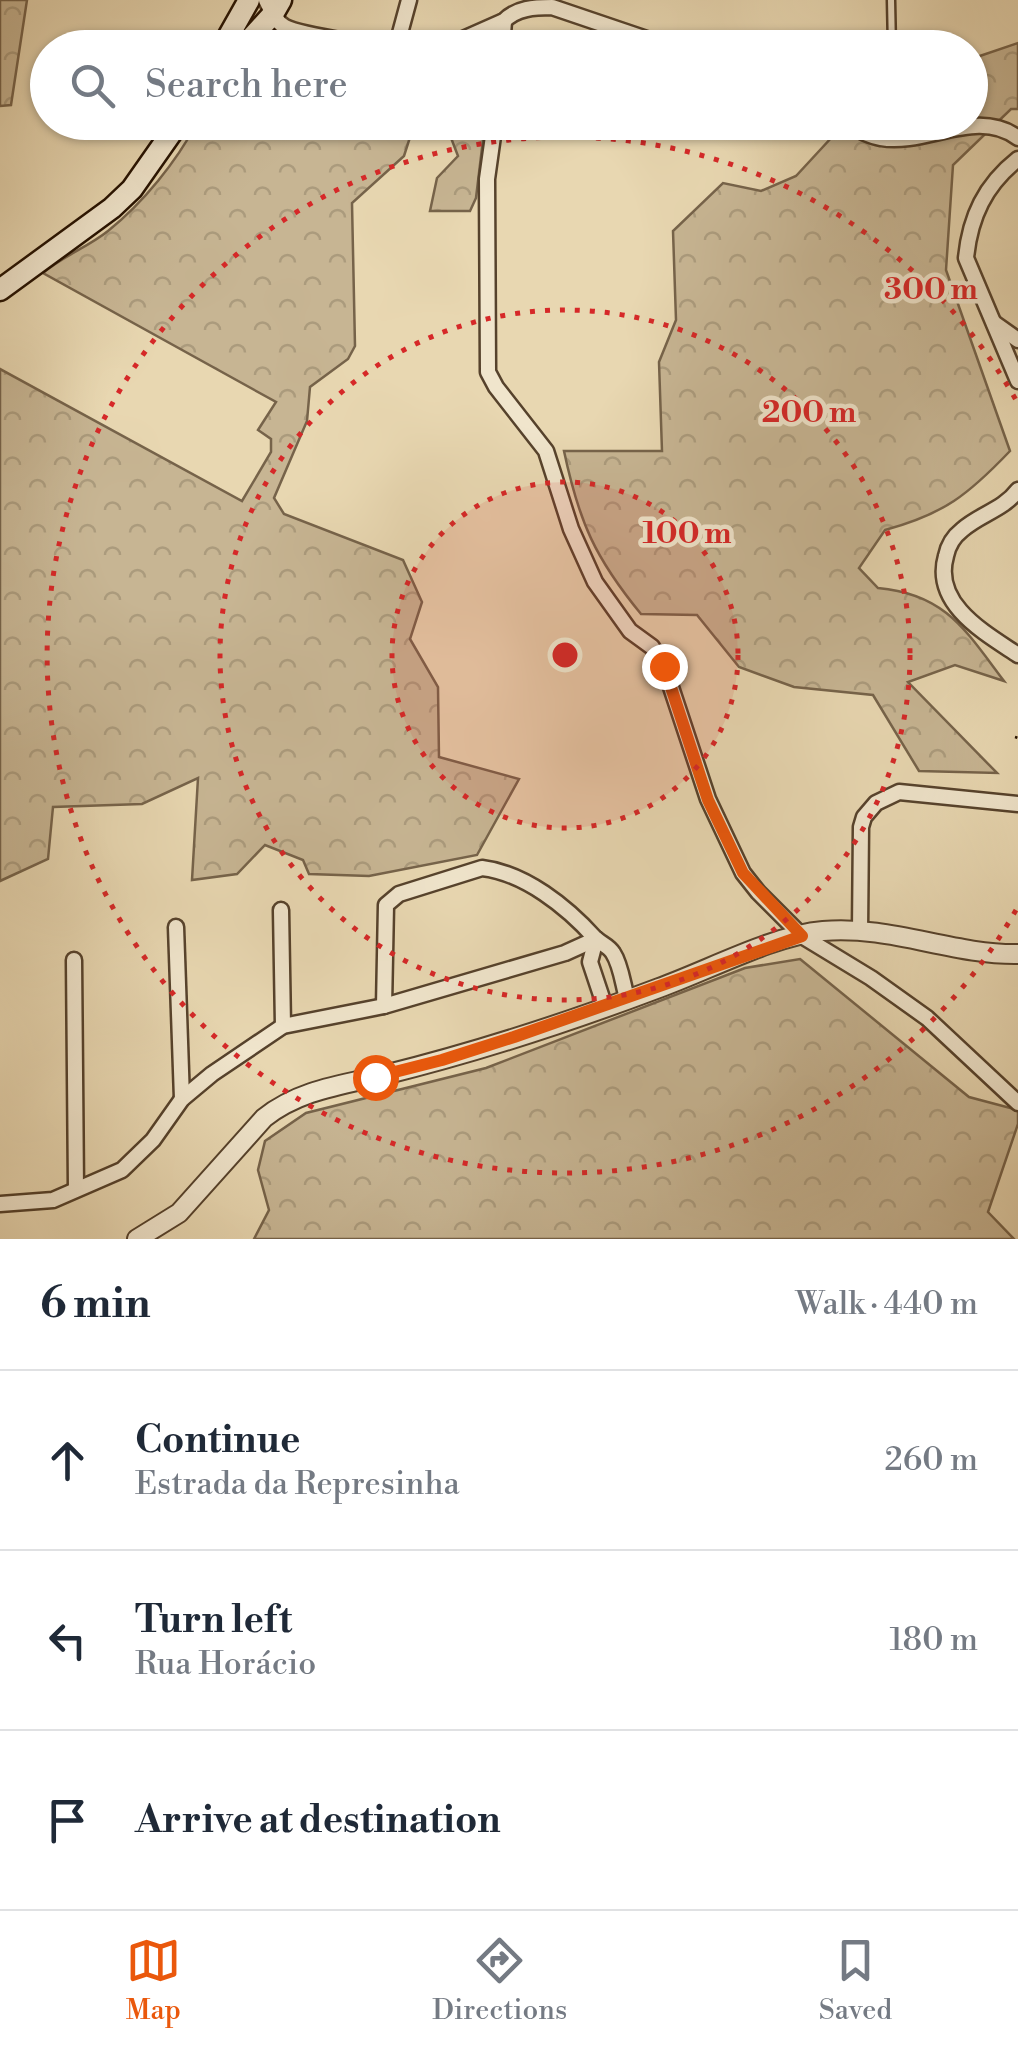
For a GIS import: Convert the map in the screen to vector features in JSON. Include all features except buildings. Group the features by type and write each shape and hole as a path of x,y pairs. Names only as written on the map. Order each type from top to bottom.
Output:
{"main road":[{"path":"232,30 250,0"},
{"path":"255,30 274,5"},
{"path":"0,290 112,208 132,189 166,140"}],"street":[{"path":"401,30 409,0"},
{"path":"274,5 286,27 294,30"},
{"path":"476,30 509,12 536,7 552,7 620,30"},
{"path":"988,127 1018,138"},
{"path":"493,140 488,180 488,372 546,451 571,530 596,582 630,630 652,647 664,666 708,800 743,873 802,936 902,998 1018,1102"},
{"path":"1018,159 994,180 982,198 968,237 966,258 1018,381"},
{"path":"991,320 1018,340"},
{"path":"1018,490 1008,503 964,527 954,537 943,564 950,598 966,618 1018,656"},
{"path":"860,930 861,827 876,803 899,792 1018,804"},
{"path":"384,1006 386,904 399,894 482,868 496,869 520,880 570,911 613,951 627,998"},
{"path":"280,910 283,1026"},
{"path":"176,928 182,1099"},
{"path":"137,1239 179,1213 249,1132 275,1110 318,1090 442,1060 819,931 860,930 982,952 1018,954"},
{"path":"0,1204 53,1200 122,1170 154,1140 182,1099 283,1026 384,1006 565,953 596,939"},
{"path":"596,939 590,962 604,1007"},
{"path":"74,960 76,1189"}],"lane":[{"path":"891,0 892,30"}],"green space":[{"path":"0,0 27,0 11,105 0,106"},
{"path":"1018,43 1018,109 1011,109 988,131 988,53"},
{"path":"186,140 409,140 404,156 352,203 355,346 348,359 310,387 307,421 274,498 284,514 403,560 422,602 410,639 438,687 439,757 519,779 477,855 369,876 309,874 303,860 265,845 237,874 192,880 198,778 142,804 53,807 48,859 0,881 0,369 242,501 271,452 271,439 258,430 276,402 43,273 121,220"},
{"path":"452,140 483,140 476,198 470,211 430,211 437,178 458,156"},
{"path":"829,140 979,140 953,165 946,270 1010,451 954,501 924,517 885,530 859,568 878,588 921,598 938,607 965,631 1004,681 955,665 908,682 997,773 919,771 873,695 794,687 739,667 697,615 641,614 600,557 576,499 564,451 662,451 659,362 676,320 673,231 723,183 761,191 796,176"},
{"path":"800,959 969,1097 1018,1110 1018,1124 988,1212 1014,1239 254,1239 269,1210 258,1170 265,1141 306,1113 486,1068 745,968"}],"route":[{"path":"375,1077 514,1037 802,936 743,873 708,800 664,666"}]}
